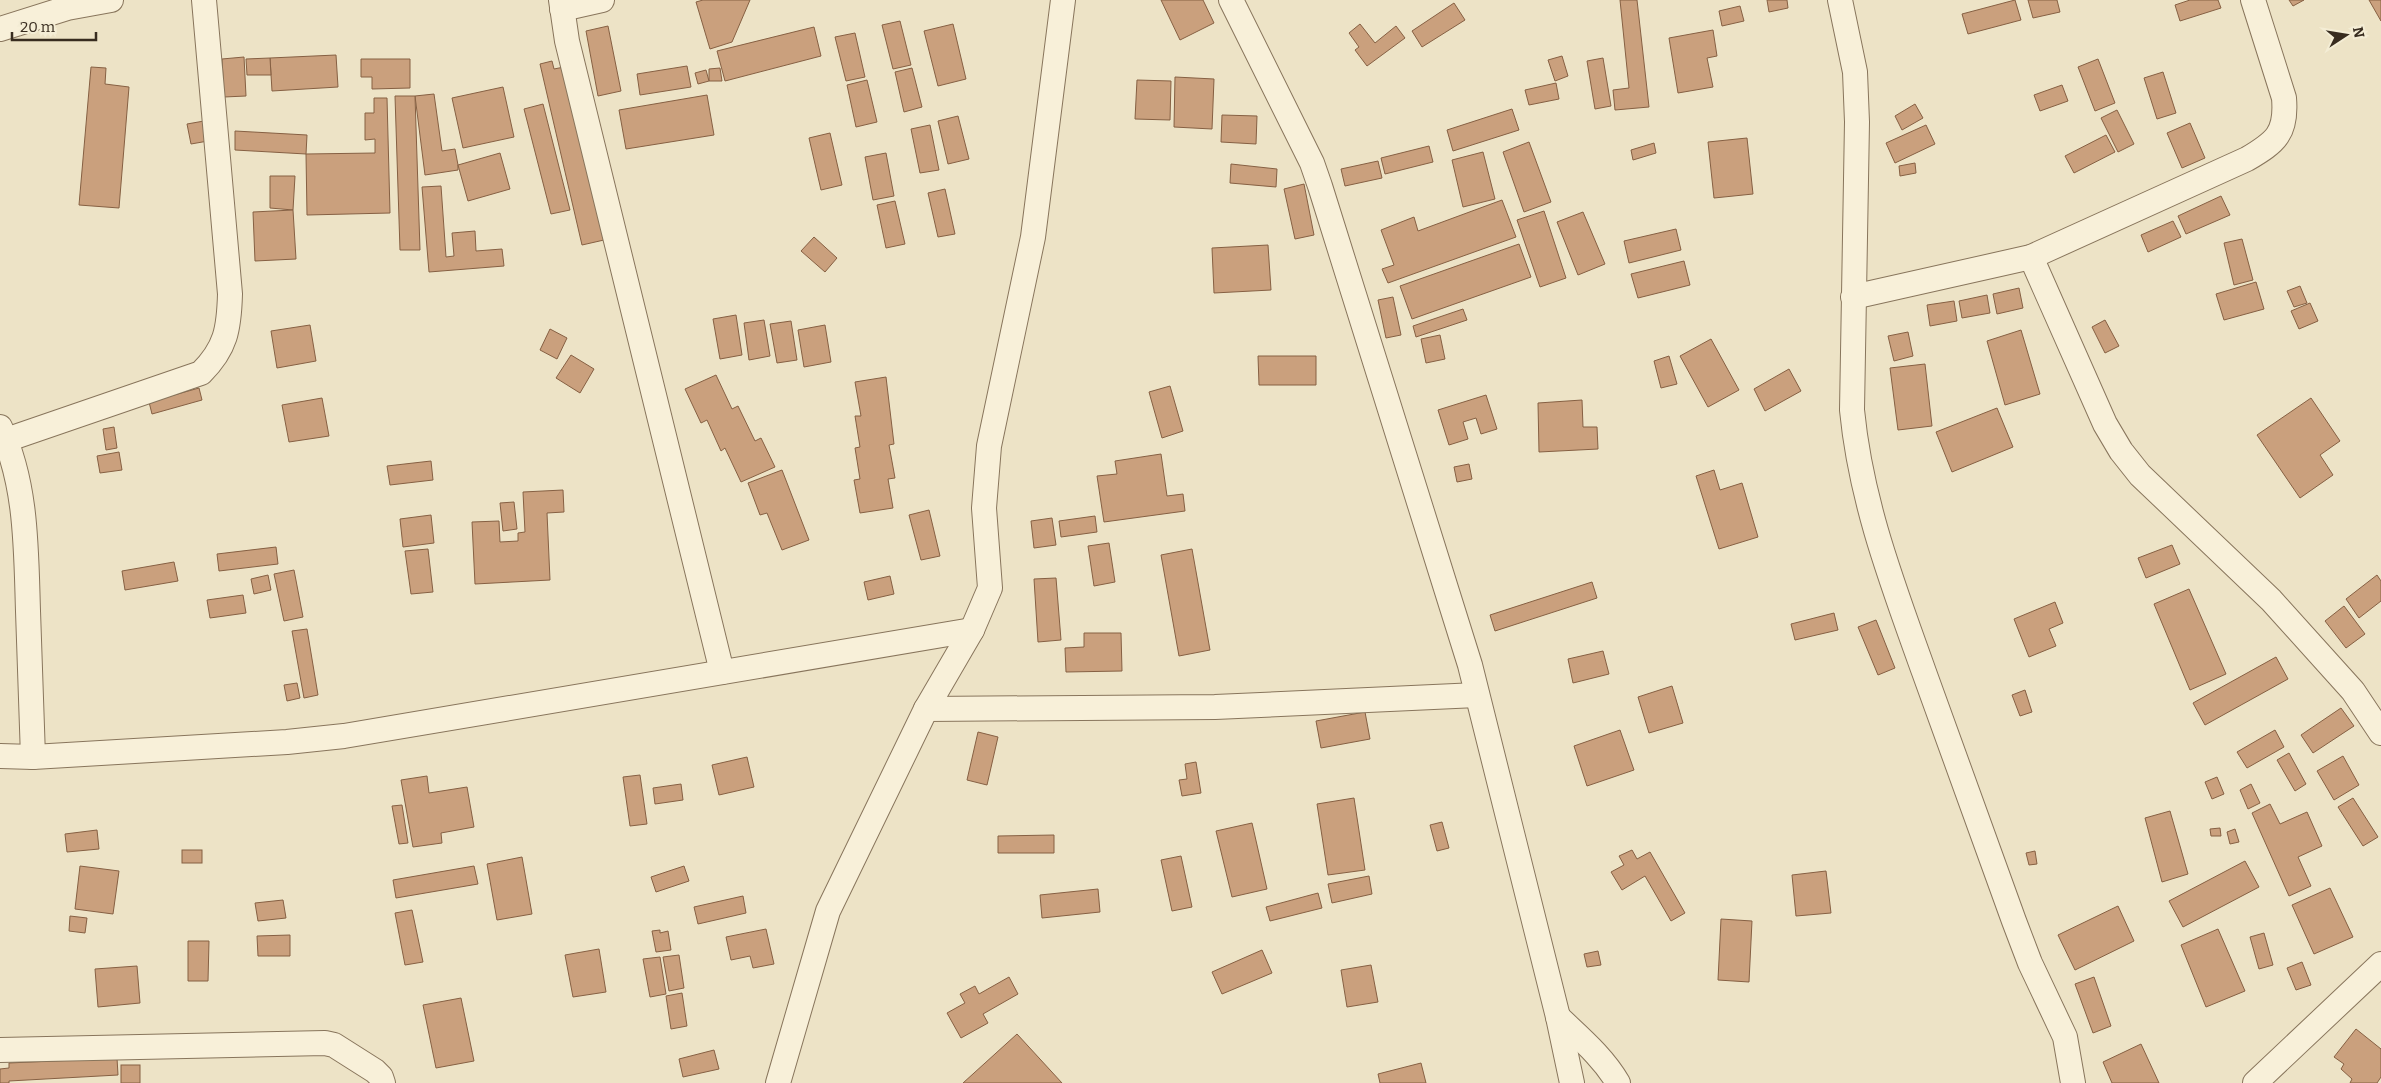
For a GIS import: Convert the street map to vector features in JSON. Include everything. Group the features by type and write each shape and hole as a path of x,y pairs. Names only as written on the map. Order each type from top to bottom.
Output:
{"street":[{"path":"0,29 67,8 111,0"},
{"path":"33,756 26,539 22,499 3,434 201,374 216,359 225,342 230,314 230,294 204,0"},
{"path":"602,0 561,4 568,41 722,672"},
{"path":"775,1083 828,911 926,709 972,630 990,588 984,508 986,466 1033,237 1063,0"},
{"path":"1230,0 1312,163 1320,186 1464,646 1558,1017 1572,1083"},
{"path":"1840,0 1855,72 1857,122 1852,297 1852,410 1854,435 1870,517 2017,929 2030,963 2065,1037 2073,1083"},
{"path":"1852,297 2031,257 2247,159 2276,139 2284,125 2284,98 2253,0"},
{"path":"2031,257 2105,424 2121,451 2140,475 2272,600 2353,691 2381,733"},
{"path":"0,756 33,756 287,742 344,736 972,630"},
{"path":"926,709 1215,707 1476,695"},
{"path":"2255,1083 2381,964"},
{"path":"1558,1017 1610,1069 1618,1083"},
{"path":"0,1050 325,1043 334,1045 375,1071 381,1076 382,1083"}],"building":[{"path":"703,0 750,0 732,42 710,49 696,2"},
{"path":"1161,0 1203,0 1214,23 1180,40"},
{"path":"1620,0 1637,0 1649,107 1615,110 1613,90 1629,88"},
{"path":"1767,0 1787,0 1788,8 1769,12"},
{"path":"2015,0 2021,20 1968,34 1962,14"},
{"path":"2028,0 2057,0 2060,12 2033,18"},
{"path":"2190,0 2218,0 2221,8 2180,21 2175,5"},
{"path":"2289,0 2304,0 2293,6"},
{"path":"2369,0 2381,0 2381,21"},
{"path":"1454,3 1465,20 1422,47 1412,31"},
{"path":"1740,6 1744,21 1722,26 1719,11"},
{"path":"900,21 911,65 893,69 882,25"},
{"path":"953,24 966,79 938,86 924,31"},
{"path":"1360,24 1375,43 1396,26 1405,38 1367,66 1355,50 1359,47 1349,33"},
{"path":"608,26 621,91 598,96 586,31"},
{"path":"814,27 821,56 725,81 717,51"},
{"path":"1713,30 1717,56 1707,58 1713,87 1678,93 1669,38"},
{"path":"855,33 865,77 846,81 835,37"},
{"path":"336,55 338,87 272,91 270,58"},
{"path":"1562,56 1568,76 1555,81 1548,60"},
{"path":"244,57 246,96 224,97 222,59"},
{"path":"270,58 271,75 247,75 246,59"},
{"path":"1603,58 1611,106 1595,109 1587,61"},
{"path":"361,59 410,59 410,88 372,89 372,77 361,77"},
{"path":"2098,59 2115,103 2095,111 2078,67"},
{"path":"552,61 554,69 564,67 604,240 582,245 540,64"},
{"path":"687,66 691,87 640,95 637,74"},
{"path":"91,67 106,68 105,84 129,87 119,208 79,205"},
{"path":"720,68 722,81 709,81 709,69"},
{"path":"912,68 922,107 904,112 895,72"},
{"path":"706,70 709,81 698,84 695,73"},
{"path":"2163,72 2176,113 2157,119 2144,78"},
{"path":"1175,77 1214,79 1212,129 1174,127"},
{"path":"867,80 877,122 856,127 847,85"},
{"path":"1137,80 1171,81 1170,120 1135,119"},
{"path":"1556,83 1559,99 1529,105 1525,90"},
{"path":"2062,85 2068,101 2040,111 2034,95"},
{"path":"503,87 514,137 463,148 452,98"},
{"path":"434,94 442,151 455,149 458,170 425,175 415,96"},
{"path":"707,95 714,135 626,149 619,110"},
{"path":"395,96 415,96 420,250 400,250"},
{"path":"374,98 387,98 390,213 307,215 306,154 375,153 375,139 365,140 365,113 374,113"},
{"path":"543,104 570,210 551,214 524,109"},
{"path":"1915,104 1923,118 1902,130 1895,116"},
{"path":"1512,109 1519,130 1453,151 1447,130"},
{"path":"2117,110 2134,144 2118,152 2101,118"},
{"path":"1222,115 1257,116 1256,144 1221,142"},
{"path":"958,116 969,159 948,164 938,121"},
{"path":"204,121 208,141 191,144 187,124"},
{"path":"2190,123 2205,158 2182,168 2167,133"},
{"path":"930,125 939,170 920,173 911,129"},
{"path":"1926,125 1935,144 1895,163 1886,143"},
{"path":"235,131 307,135 306,154 235,150"},
{"path":"830,133 842,185 821,190 809,138"},
{"path":"2106,135 2115,152 2074,173 2065,156"},
{"path":"1747,138 1753,194 1714,198 1708,142"},
{"path":"1529,142 1551,202 1524,212 1503,152"},
{"path":"1654,143 1656,153 1633,160 1631,150"},
{"path":"1429,146 1433,162 1385,174 1381,158"},
{"path":"1483,152 1495,199 1463,207 1452,160"},
{"path":"500,153 510,189 468,201 458,165"},
{"path":"886,153 894,196 873,200 865,157"},
{"path":"1378,161 1382,178 1345,186 1341,169"},
{"path":"1915,163 1916,173 1900,176 1899,166"},
{"path":"1231,164 1277,169 1276,187 1230,183"},
{"path":"270,176 295,176 293,210 270,208"},
{"path":"1304,184 1314,235 1295,239 1284,189"},
{"path":"441,186 446,257 454,256 452,233 475,231 476,251 502,249 504,266 429,272 422,187"},
{"path":"945,189 955,234 938,237 928,193"},
{"path":"2221,196 2230,215 2186,234 2178,216"},
{"path":"1502,200 1516,237 1388,283 1382,269 1394,265 1381,230 1414,217 1418,231"},
{"path":"895,201 905,244 886,248 877,205"},
{"path":"293,210 296,259 255,261 253,212"},
{"path":"1544,211 1566,278 1540,287 1517,220"},
{"path":"1583,212 1605,264 1578,275 1557,222"},
{"path":"2173,221 2181,237 2148,252 2141,235"},
{"path":"1676,229 1681,250 1629,263 1624,241"},
{"path":"814,237 837,258 825,272 801,251"},
{"path":"2242,239 2253,280 2234,285 2224,243"},
{"path":"1519,244 1531,277 1412,319 1400,286"},
{"path":"1268,245 1271,290 1214,293 1212,248"},
{"path":"1684,261 1690,285 1638,298 1631,274"},
{"path":"2256,282 2264,309 2224,320 2216,294"},
{"path":"2300,286 2307,303 2294,307 2287,291"},
{"path":"2019,288 2023,308 1997,314 1993,294"},
{"path":"1987,295 1990,313 1962,318 1959,301"},
{"path":"1393,297 1401,335 1386,338 1378,300"},
{"path":"1954,301 1957,321 1930,326 1927,305"},
{"path":"2310,303 2318,321 2299,329 2291,311"},
{"path":"1463,309 1467,320 1416,337 1413,326"},
{"path":"736,315 742,355 720,359 713,319"},
{"path":"764,320 770,356 749,360 744,323"},
{"path":"2105,320 2119,346 2105,353 2092,327"},
{"path":"791,321 797,360 777,363 770,324"},
{"path":"310,325 316,361 277,368 271,331"},
{"path":"825,325 831,362 804,367 798,330"},
{"path":"550,329 567,338 557,359 540,350"},
{"path":"2021,330 2040,394 2005,405 1987,341"},
{"path":"1908,332 1913,356 1894,361 1888,336"},
{"path":"1440,335 1445,359 1426,363 1421,339"},
{"path":"1711,339 1739,390 1708,407 1680,356"},
{"path":"571,355 594,369 580,393 556,378"},
{"path":"1258,356 1316,356 1316,385 1259,385"},
{"path":"1669,356 1677,384 1661,388 1654,361"},
{"path":"1925,364 1932,426 1898,430 1890,368"},
{"path":"1789,369 1801,391 1765,411 1754,389"},
{"path":"716,375 732,409 738,406 755,441 761,438 775,467 741,482 725,448 721,451 707,420 701,423 685,389"},
{"path":"886,377 894,444 889,445 895,478 888,479 893,508 860,513 854,480 860,479 855,448 860,447 855,416 861,416 855,382"},
{"path":"1170,386 1183,431 1162,438 1149,392"},
{"path":"199,388 202,400 152,414 149,402"},
{"path":"1486,395 1497,429 1481,434 1476,418 1463,422 1468,439 1449,445 1438,410"},
{"path":"322,398 329,436 289,442 282,405"},
{"path":"2311,398 2340,441 2320,455 2333,475 2300,498 2257,435"},
{"path":"1582,400 1583,427 1597,427 1598,449 1539,452 1538,403"},
{"path":"1997,408 2013,447 1952,472 1936,432"},
{"path":"114,427 117,448 106,450 103,429"},
{"path":"119,452 122,470 100,473 97,456"},
{"path":"1161,454 1167,496 1183,494 1185,511 1104,522 1097,476 1117,474 1115,461"},
{"path":"431,461 433,480 390,485 387,466"},
{"path":"1469,464 1472,479 1457,482 1454,467"},
{"path":"782,470 809,540 782,550 767,513 760,515 748,483"},
{"path":"1714,470 1720,490 1742,483 1758,537 1719,549 1696,476"},
{"path":"563,490 564,512 547,513 550,580 475,584 472,522 499,521 500,542 518,541 518,533 525,532 523,492"},
{"path":"514,502 517,529 503,531 500,503"},
{"path":"929,510 940,556 921,560 909,515"},
{"path":"431,515 434,543 403,547 400,519"},
{"path":"1095,516 1097,532 1061,537 1059,521"},
{"path":"1052,518 1056,545 1034,548 1031,521"},
{"path":"1109,543 1115,582 1094,586 1088,546"},
{"path":"2172,545 2180,564 2146,578 2138,558"},
{"path":"276,547 278,564 219,571 217,554"},
{"path":"428,549 433,592 411,594 405,551"},
{"path":"1192,549 1210,650 1179,656 1161,555"},
{"path":"174,562 178,581 125,590 122,571"},
{"path":"294,570 303,617 284,621 274,574"},
{"path":"268,575 271,590 254,594 251,579"},
{"path":"2377,575 2381,581 2381,601 2359,618 2346,599"},
{"path":"890,576 894,594 868,600 864,582"},
{"path":"1056,578 1061,640 1038,642 1034,579"},
{"path":"1592,582 1597,598 1495,631 1490,615"},
{"path":"2189,589 2226,674 2190,690 2154,604"},
{"path":"243,595 246,613 210,618 207,600"},
{"path":"2055,602 2063,623 2049,629 2056,646 2029,657 2014,619"},
{"path":"2344,606 2365,634 2346,648 2325,621"},
{"path":"1834,613 1838,630 1795,640 1791,624"},
{"path":"1876,620 1895,668 1878,675 1858,627"},
{"path":"307,629 318,695 304,698 292,631"},
{"path":"1084,633 1121,633 1122,671 1066,672 1065,648 1084,647"},
{"path":"1603,651 1609,674 1573,683 1568,659"},
{"path":"2276,657 2288,679 2205,725 2193,703"},
{"path":"297,683 300,698 287,701 284,685"},
{"path":"1672,686 1683,723 1649,733 1638,697"},
{"path":"2025,690 2032,712 2020,716 2012,695"},
{"path":"2341,708 2354,726 2313,753 2301,735"},
{"path":"1365,712 1370,739 1321,748 1316,721"},
{"path":"1620,730 1634,770 1587,786 1574,746"},
{"path":"2275,730 2284,747 2247,768 2237,752"},
{"path":"978,732 998,737 987,785 967,780"},
{"path":"2289,753 2306,784 2295,791 2277,760"},
{"path":"2343,756 2359,785 2334,800 2317,771"},
{"path":"747,757 754,787 719,795 712,765"},
{"path":"1196,762 1201,793 1182,796 1179,780 1187,779 1185,764"},
{"path":"640,775 647,824 630,826 623,777"},
{"path":"427,776 429,793 467,787 474,827 441,833 442,843 413,847 401,780"},
{"path":"2217,777 2224,794 2212,799 2205,782"},
{"path":"681,784 683,800 655,804 653,788"},
{"path":"2251,784 2260,803 2248,809 2240,790"},
{"path":"1354,798 1365,870 1328,875 1317,804"},
{"path":"2353,798 2378,837 2363,846 2338,807"},
{"path":"2270,804 2280,824 2307,812 2322,846 2298,857 2311,886 2289,896 2252,813"},
{"path":"402,805 408,843 399,844 392,806"},
{"path":"2170,811 2188,874 2162,882 2145,818"},
{"path":"1442,822 1449,848 1437,851 1430,825"},
{"path":"1252,823 1267,889 1232,897 1216,831"},
{"path":"2220,828 2221,836 2211,836 2210,829"},
{"path":"2235,829 2239,842 2230,844 2227,832"},
{"path":"97,830 99,849 67,852 65,834"},
{"path":"1054,835 1054,853 998,853 998,836"},
{"path":"182,850 202,850 202,863 182,863"},
{"path":"1632,850 1637,859 1650,852 1685,913 1671,921 1645,876 1622,890 1611,872 1624,865 1619,856"},
{"path":"2035,851 2037,864 2029,865 2026,853"},
{"path":"1181,856 1192,907 1172,911 1161,860"},
{"path":"522,857 532,914 497,920 487,864"},
{"path":"2245,861 2259,887 2183,927 2169,901"},
{"path":"80,866 119,871 113,914 75,909"},
{"path":"474,866 478,884 396,898 393,880"},
{"path":"684,866 689,881 656,892 651,877"},
{"path":"1826,871 1831,913 1796,916 1792,875"},
{"path":"1369,876 1372,894 1332,903 1328,884"},
{"path":"2330,888 2353,937 2314,954 2292,905"},
{"path":"1098,889 1100,912 1042,918 1040,895"},
{"path":"1318,893 1322,908 1270,921 1266,907"},
{"path":"743,896 746,913 698,924 694,907"},
{"path":"283,900 286,918 258,921 255,903"},
{"path":"2118,906 2134,941 2075,970 2058,935"},
{"path":"412,910 423,962 405,965 395,913"},
{"path":"70,916 87,918 85,933 69,931"},
{"path":"1721,919 1752,921 1749,982 1718,980"},
{"path":"766,929 774,964 753,968 750,956 731,960 726,937"},
{"path":"2218,929 2245,991 2206,1007 2181,945"},
{"path":"660,930 660,933 668,931 671,950 656,952 652,931"},
{"path":"2264,933 2273,965 2259,969 2250,937"},
{"path":"290,935 290,956 258,956 257,936"},
{"path":"188,941 209,941 208,981 188,981"},
{"path":"599,949 606,992 573,997 565,955"},
{"path":"1262,950 1272,973 1222,994 1212,972"},
{"path":"1598,951 1601,965 1587,967 1584,954"},
{"path":"679,955 684,988 669,991 663,957"},
{"path":"660,957 666,994 650,997 643,959"},
{"path":"2302,962 2311,985 2296,990 2287,968"},
{"path":"1371,965 1378,1002 1347,1007 1341,970"},
{"path":"137,966 140,1003 98,1007 95,969"},
{"path":"1009,977 1018,994 983,1014 988,1023 961,1038 947,1013 965,1003 960,994 975,986 979,994"},
{"path":"2094,977 2111,1026 2093,1033 2075,984"},
{"path":"682,993 687,1026 671,1029 666,996"},
{"path":"461,998 474,1061 436,1068 423,1005"},
{"path":"2356,1029 2381,1049 2381,1077 2377,1083 2350,1083 2352,1079 2341,1069 2344,1064 2334,1057"},
{"path":"1017,1034 1062,1083 963,1083"},
{"path":"2141,1044 2159,1083 2112,1083 2103,1062"},
{"path":"714,1050 719,1069 683,1077 679,1059"},
{"path":"117,1058 118,1075 0,1083 0,1069 9,1068 9,1063"},
{"path":"1421,1063 1426,1083 1380,1083 1378,1074"},
{"path":"121,1065 140,1065 140,1083 121,1083"}]}
